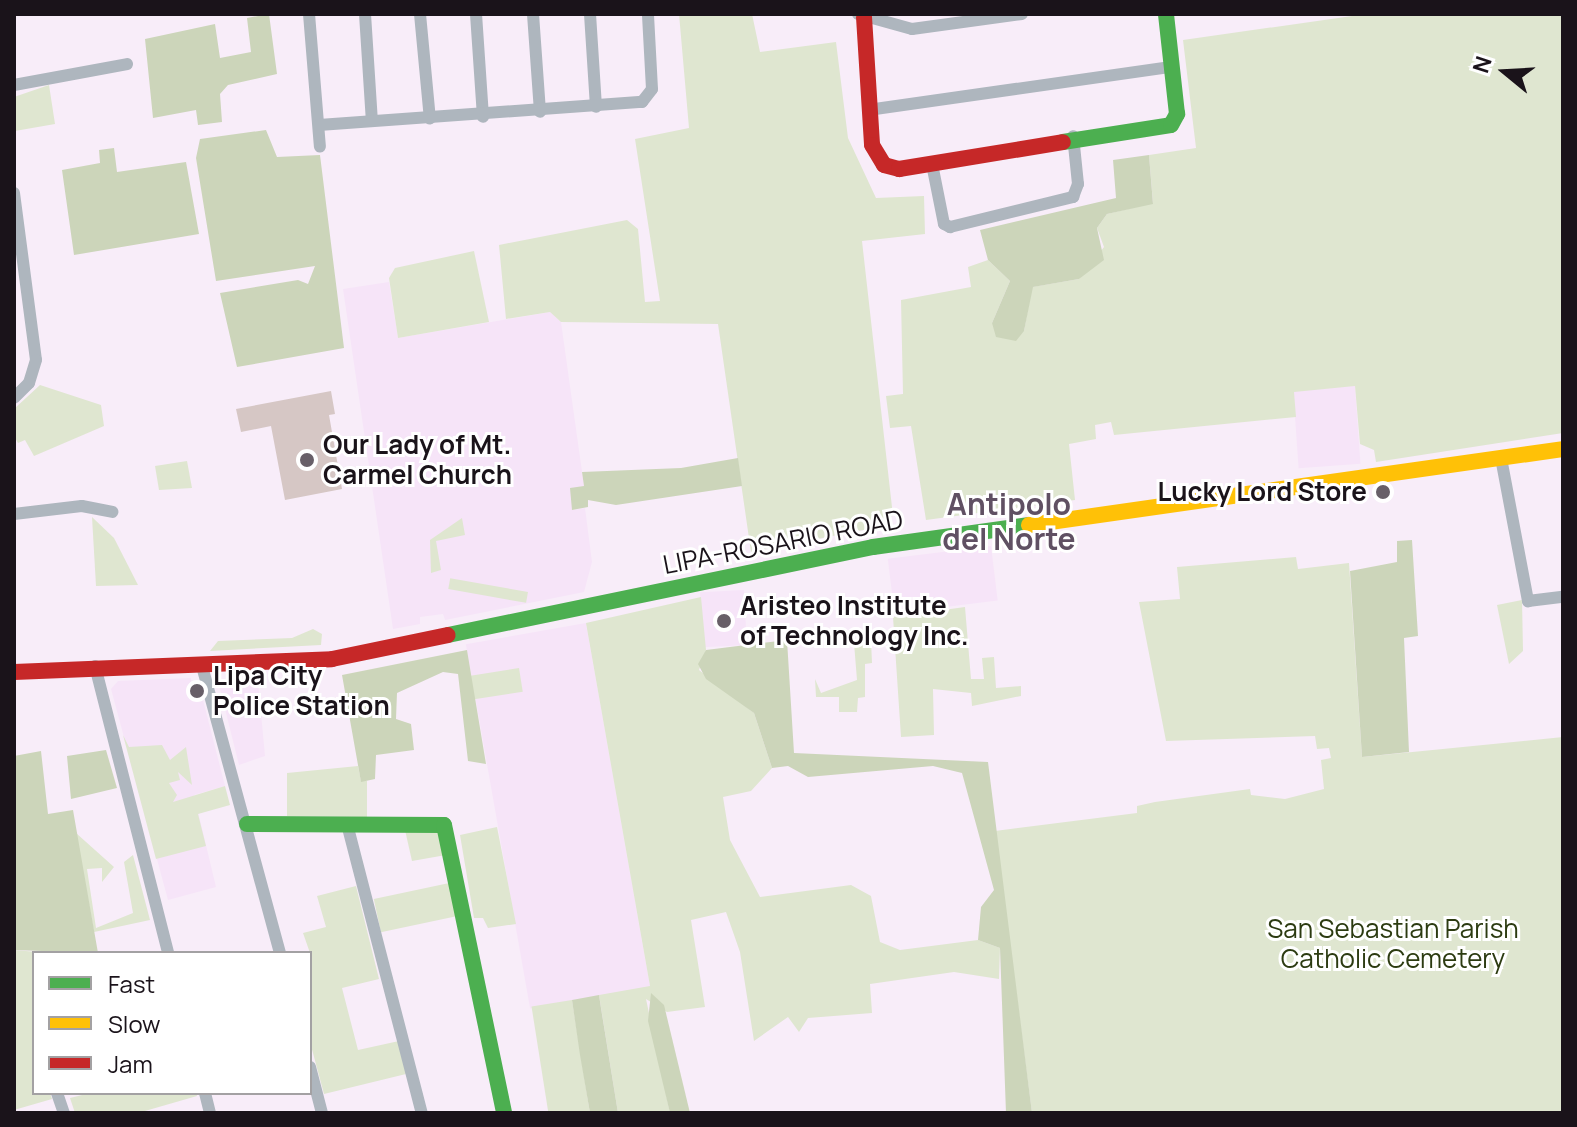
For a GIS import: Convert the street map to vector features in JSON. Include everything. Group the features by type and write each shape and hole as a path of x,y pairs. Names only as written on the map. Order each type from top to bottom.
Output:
{"main road":[{"path":"861,16 872,145 884,165 932,164 1073,136 1171,125 1177,114 1166,14"},
{"name":"LIPA-ROSARIO ROAD","path":"15,668 202,666 363,654 873,547 1563,449"},
{"path":"247,824 436,822 450,833 504,1113"}],"street":[{"path":"309,14 320,147"},
{"path":"365,14 372,121"},
{"path":"420,14 430,119"},
{"path":"476,14 483,117"},
{"path":"533,14 540,112"},
{"path":"590,14 596,107"},
{"path":"319,125 483,117 596,107 650,98 648,14"},
{"path":"861,16 912,29 1022,14"},
{"path":"14,85 127,64"},
{"path":"868,110 1171,67"},
{"path":"932,164 944,224 950,227 1073,197 1078,184 1073,136"},
{"path":"14,193 36,360 29,383 14,398"},
{"path":"1501,458 1528,601 1563,597"},
{"path":"14,514 82,506 112,512"},
{"path":"95,666 167,951"},
{"path":"202,666 279,951"},
{"path":"347,824 422,1113"},
{"path":"312,1075 322,1113"}],"shaded area":[{"path":"389,282 398,338 550,312 561,322 584,486 573,510 585,508 592,562 584,592 445,620 443,614 420,617 420,624 393,629 343,289"},
{"path":"1355,386 1360,464 1299,468 1293,390"},
{"path":"991,546 998,601 894,613 888,559"},
{"name":"Aristeo Institute of Technology Inc.","path":"744,590 747,645 703,647 700,592"},
{"path":"586,623 650,987 530,1009 466,644"},
{"path":"191,678 192,700 203,700 225,786 194,795 216,887 168,900 111,689 118,681"},
{"path":"218,681 258,681 265,756 239,765"}],"green space":[{"path":"269,14 277,74 228,85 220,94 222,122 198,125 196,110 153,118 145,39 215,24 220,58 251,52 247,18"},
{"path":"679,14 752,14 760,52 836,42 848,138 876,198 924,196 925,234 862,241 893,516 883,518 884,526 751,552 718,324 561,322 550,312 506,319 499,245 627,220 638,229 645,302 660,301 635,139 689,128"},
{"path":"1366,14 1563,14 1563,433 1376,462 1374,450 1360,444 1355,386 1294,392 1296,417 1114,435 1111,422 1095,425 1096,439 1069,444 1075,500 926,520 911,426 890,428 886,396 903,394 901,300 971,287 968,267 988,260 1010,281 992,323 1024,331 1032,287 1079,279 1104,247 1097,228 1107,214 1153,203 1149,155 1196,148 1183,40"},
{"path":"49,85 55,124 15,131 14,97"},
{"path":"266,130 277,157 320,155 344,348 237,367 220,293 298,280 308,284 315,266 216,281 196,158 200,139"},
{"path":"114,148 117,172 186,162 199,234 74,255 62,170 100,163 99,150"},
{"path":"1149,155 1153,204 1107,214 1097,228 1104,260 1079,279 1033,287 1024,331 1016,341 996,337 992,323 1010,281 988,260 980,230 1116,198 1113,160"},
{"path":"474,251 489,322 398,338 389,278 395,268"},
{"path":"40,385 101,405 104,426 34,456 25,440 18,443 14,436 14,409"},
{"path":"738,458 742,486 616,505 588,500 588,507 572,510 570,488 584,486 582,472 681,468"},
{"path":"187,461 192,488 159,490 155,466"},
{"path":"92,517 114,538 138,585 96,586"},
{"path":"462,518 465,535 436,541 441,570 431,573 430,540"},
{"path":"1412,540 1418,636 1404,638 1409,752 1362,757 1350,571 1397,562 1397,541"},
{"name":"San Sebastian Parish Catholic Cemetery","path":"1296,557 1298,569 1349,563 1362,757 1563,737 1563,1113 1032,1113 995,831 1137,813 1137,806 1155,802 1250,789 1251,795 1285,799 1324,789 1321,760 1331,758 1329,748 1317,749 1315,736 1166,741 1139,602 1180,599 1177,567"},
{"path":"450,578 528,592 526,603 448,589"},
{"path":"701,597 706,650 699,670 754,713 772,768 751,791 723,797 730,840 760,897 851,885 871,896 880,942 900,950 978,940 1000,948 999,979 954,972 870,984 872,1013 808,1018 799,1032 788,1017 754,1041 740,952 726,912 691,920 705,1007 667,1012 646,999 670,1113 618,1113 599,995 650,986 586,623"},
{"path":"1522,600 1523,651 1509,664 1497,605"},
{"path":"965,607 971,679 984,679 982,658 994,657 996,688 1021,686 1021,696 972,706 971,693 933,689 934,735 901,737 893,617"},
{"path":"313,629 322,634 321,645 210,651 218,641 292,638"},
{"path":"787,640 794,753 988,762 1032,1113 1006,1113 1000,948 978,940 981,907 994,890 962,773 933,766 808,777 788,766 772,768 754,713 706,679 698,664 706,650"},
{"path":"871,641 872,663 865,664 865,697 858,698 857,712 839,712 839,697 816,697 815,679 821,693 857,680 854,643"},
{"path":"467,650 486,764 468,761 458,674 443,672 397,693 396,719 411,724 414,750 376,755 375,779 361,782 342,675"},
{"path":"519,668 523,692 474,699 471,676"},
{"path":"123,735 129,747 162,745 170,760 186,747 192,785 178,772 180,780 169,783 177,795 173,802 225,786 230,805 198,814 206,846 156,859"},
{"path":"106,750 117,788 71,799 67,756"},
{"path":"41,751 48,814 73,810 98,951 14,950 14,756"},
{"path":"358,766 361,781 367,781 367,817 287,816 287,773"},
{"path":"497,827 516,924 488,928 483,918 474,918 460,835"},
{"path":"405,830 437,831 446,855 412,861"},
{"path":"76,833 114,867 102,882 102,868 87,869 96,928 133,913 124,862 133,855 150,920 94,932"},
{"path":"454,882 461,915 381,932 374,899"},
{"path":"356,886 379,979 342,988 358,1050 399,1041 406,1074 324,1094 312,1049 312,951 309,951 303,933 326,927 317,896"},
{"path":"14,950 32,952 32,1095 51,1095 52,1099 14,1110"},
{"path":"651,993 664,1005 690,1113 670,1113 648,1021"},
{"path":"599,995 618,1113 590,1113 580,1055 572,1000"},
{"path":"572,1000 590,1113 548,1113 532,1006"},
{"path":"82,1095 197,1096 138,1113 75,1113 70,1098"}],"building":[{"name":"Our Lady of Mt. Carmel Church","path":"331,391 335,414 329,415 342,489 285,500 271,426 241,432 236,409"}],"traffic: fast":[{"path":"1063,142 1171,125 1177,114 1166,14"},
{"path":"448,635 873,547 1029,525"},
{"path":"247,824 444,825 504,1113"}],"traffic: slow":[{"path":"1029,525 1563,449"}],"traffic: jam":[{"path":"864,17 872,145 884,165 899,169 1063,142"},
{"path":"14,672 332,659 448,635"}],"place":[{"name":"Our Lady of Mt. Carmel Church","path":"307,460"},
{"name":"Lucky Lord Store","path":"1383,492"},
{"name":"Aristeo Institute of Technology Inc.","path":"724,621"},
{"name":"Lipa City Police Station","path":"197,691"}],"district":[{"name":"Antipolo del Norte","path":"1009,521"}]}
